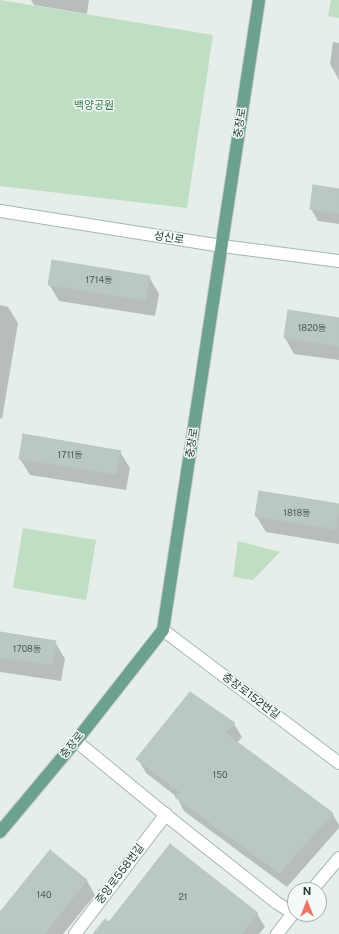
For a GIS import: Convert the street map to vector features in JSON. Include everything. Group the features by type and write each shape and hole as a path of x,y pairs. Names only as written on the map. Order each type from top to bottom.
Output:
{"main road":[{"name":"충장로","path":"0,832 76,741 163,630 259,0"}],"street":[{"name":"성신로","path":"0,211 222,246 339,261"},
{"name":"충장로152번길","path":"163,630 339,763"},
{"path":"76,741 277,903 287,908"},
{"name":"중앙로558번길","path":"75,934 166,814"},
{"path":"319,882 339,858"},
{"path":"277,934 287,921"}],"green space":[{"name":"백양공원","path":"0,0 213,35 187,208 0,186"},
{"path":"331,0 339,0 339,18 328,16"},
{"path":"23,528 96,540 86,600 13,588"},
{"path":"238,541 280,552 253,580 233,577"}],"building":[{"path":"313,185 339,189 339,213 310,209"},
{"path":"52,260 150,276 145,300 48,285"},
{"path":"288,310 339,318 339,346 284,338"},
{"path":"23,434 121,451 116,474 19,459"},
{"path":"259,491 339,504 336,529 255,516"},
{"path":"0,632 56,641 52,665 0,657"},
{"path":"190,692 235,723 225,733 333,813 279,873 175,797 180,792 136,759"},
{"path":"170,844 258,913 241,934 93,934 105,919 109,922"},
{"path":"50,850 87,880 44,934 0,934 0,912"}]}
